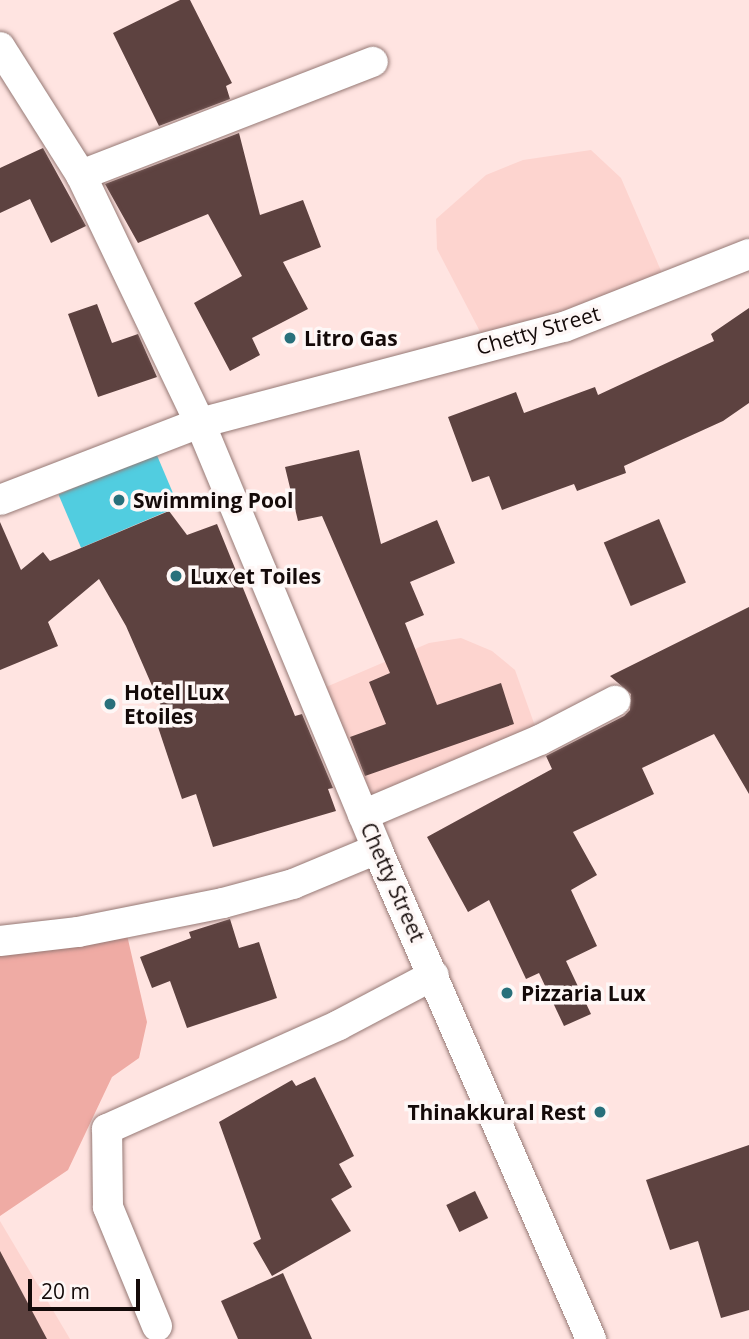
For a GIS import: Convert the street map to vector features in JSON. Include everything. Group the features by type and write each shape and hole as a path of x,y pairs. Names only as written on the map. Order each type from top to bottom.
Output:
{"street":[{"path":"0,47 81,174 200,423"},
{"path":"81,174 373,62"},
{"name":"Chetty Street","path":"0,500 200,423 564,327 749,254"},
{"name":"Chetty Street","path":"200,423 377,849 591,1339"},
{"path":"363,815 540,740 615,701"},
{"path":"0,941 78,932 223,903 293,884 377,849"},
{"path":"157,1326 108,1207 107,1129 339,1025 434,975"}],"shaded area":[{"path":"591,150 621,178 668,287 487,345 437,249 436,219 486,175 523,160"},
{"path":"461,638 492,651 515,670 540,740 363,815 312,693 429,643"},
{"path":"124,922 147,1022 139,1058 112,1077 68,1170 0,1216 0,941"},
{"path":"0,1221 70,1339 0,1339"}],"water":[{"name":"Swimming Pool","path":"156,453 179,506 81,548 58,494"}],"building":[{"path":"180,0 190,0 232,83 226,86 230,99 159,126 113,33"},
{"path":"239,133 260,215 303,200 321,247 283,262 308,309 252,338 260,355 230,371 194,303 242,276 208,214 138,243 105,184"},
{"path":"43,148 86,226 51,243 30,199 0,213 0,168"},
{"path":"97,304 112,343 138,334 157,377 98,397 68,314"},
{"path":"749,308 749,403 723,421 624,466 626,473 577,491 574,484 502,510 489,476 472,482 448,417 516,392 524,413 595,387 598,395 714,341 711,334"},
{"path":"359,450 381,544 437,520 455,563 410,582 424,615 405,623 437,705 501,683 514,724 365,776 350,737 386,724 369,682 390,673 322,516 298,521 285,467"},
{"path":"169,511 187,535 217,524 295,716 302,714 333,788 328,789 336,811 213,847 196,794 182,799 157,724 167,720 126,626 99,579 48,622 58,646 0,670 0,522 21,570 43,552 50,561"},
{"path":"659,519 686,583 631,606 604,542"},
{"path":"749,607 749,794 714,734 642,768 654,794 573,832 597,875 571,890 597,946 566,961 591,1014 564,1026 539,973 526,979 489,900 468,912 427,837 552,769 546,756 624,716 630,710 631,694 610,676"},
{"path":"230,919 239,948 259,942 277,998 187,1028 170,981 152,988 140,957 191,938 189,932"},
{"path":"315,1077 354,1156 339,1164 352,1187 331,1199 351,1231 272,1276 253,1243 261,1239 219,1122 292,1080 296,1086"},
{"path":"749,1145 749,1310 721,1318 698,1241 670,1250 646,1180"},
{"path":"475,1191 488,1218 459,1232 446,1205"},
{"path":"0,1251 47,1339 0,1339"},
{"path":"283,1273 312,1339 238,1339 221,1301"}],"place":[{"name":"Litro Gas","path":"290,338"},
{"name":"Swimming Pool","path":"119,500"},
{"name":"Lux et Toiles","path":"176,576"},
{"name":"Hotel Lux Etoiles","path":"110,704"},
{"name":"Pizzaria Lux","path":"507,993"},
{"name":"Thinakkural Rest","path":"600,1112"}]}
